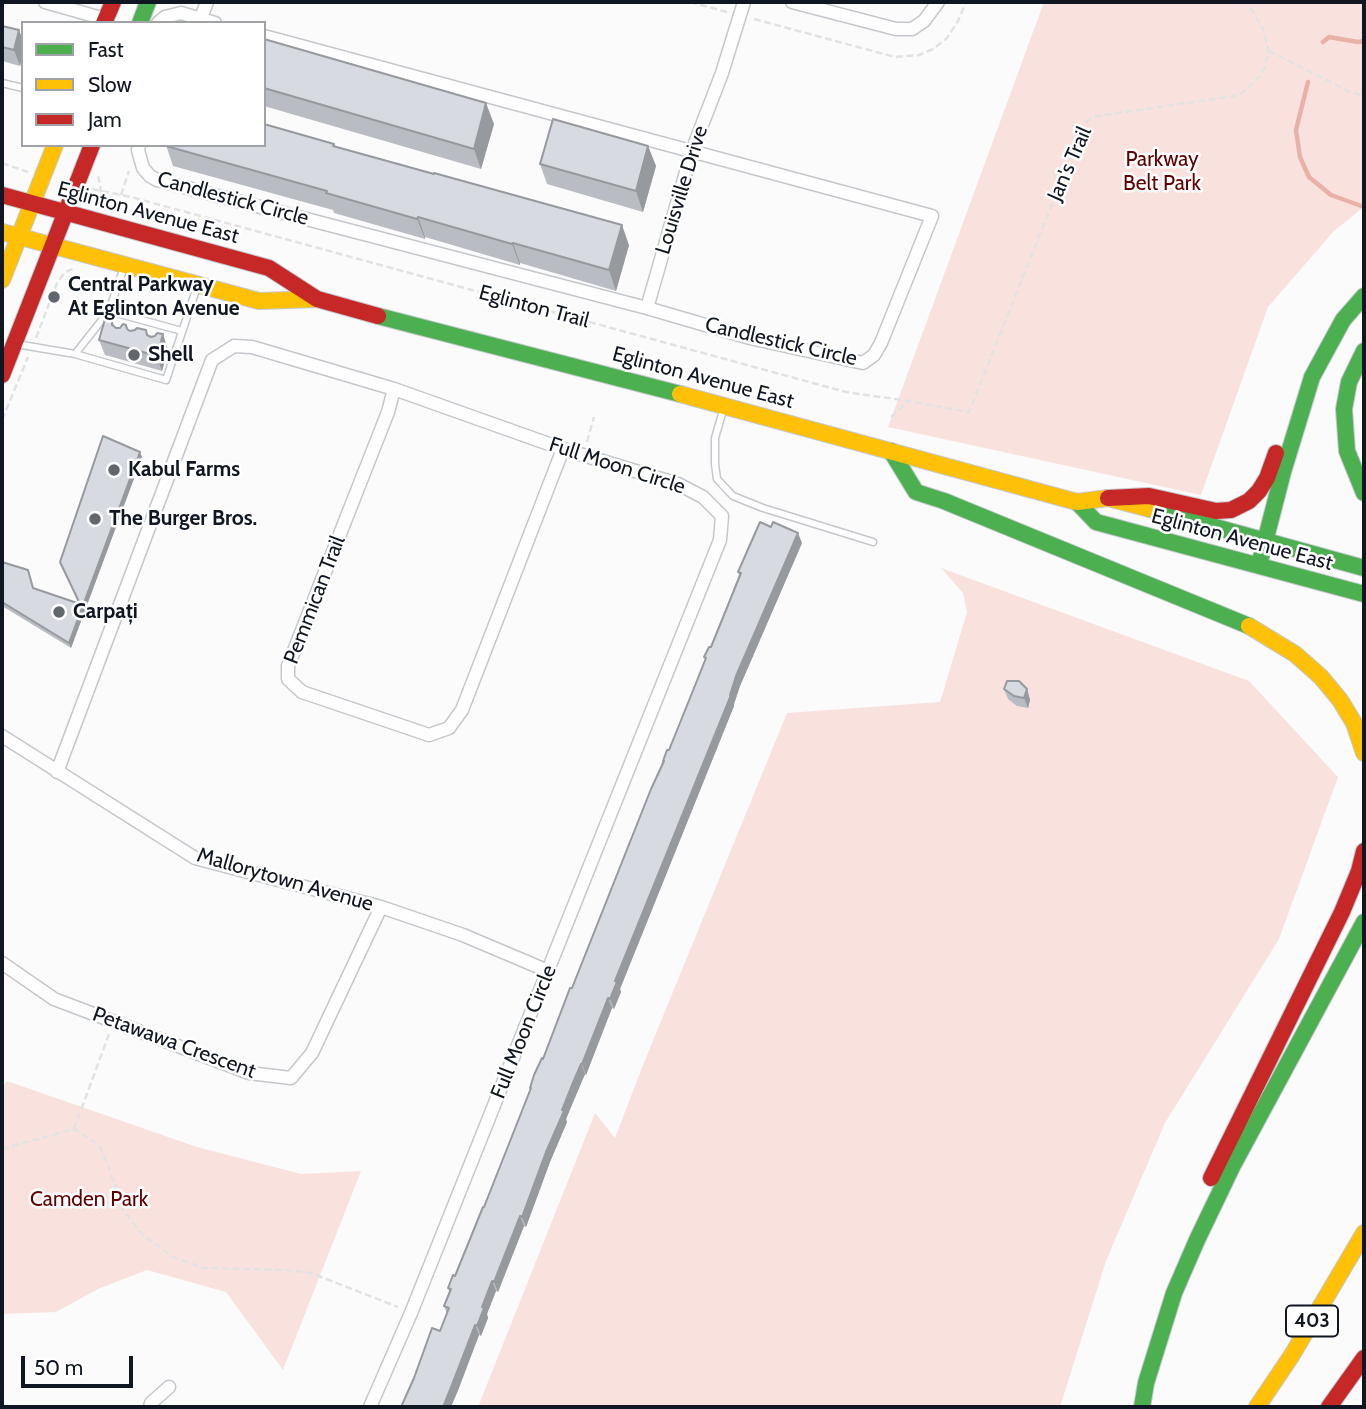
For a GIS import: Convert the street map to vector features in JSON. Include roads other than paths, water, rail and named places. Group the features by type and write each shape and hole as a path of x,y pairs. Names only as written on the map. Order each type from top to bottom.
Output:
{"main road":[{"path":"106,21 113,2"},
{"path":"141,21 148,2"},
{"path":"2,281 54,147"},
{"path":"2,375 91,147"},
{"name":"Eglinton Avenue East","path":"2,195 269,268 317,299"},
{"name":"Eglinton Avenue East","path":"2,232 259,301 317,299 724,405 1077,502 1108,498 1364,568"},
{"path":"1259,565 1306,395 1331,340 1343,320 1364,296"},
{"path":"1364,351 1349,382 1344,423 1348,451 1364,493"},
{"path":"1108,498 1149,496 1216,511 1241,506 1250,501 1267,478 1290,405 1306,395"},
{"path":"891,451 916,492 1216,612 1257,631 1295,654 1321,677 1340,700 1354,723 1364,753"},
{"name":"Eglinton Avenue East","path":"1077,502 1096,522 1364,594"},
{"path":"1197,1240 1193,1217 1258,1079 1342,912 1359,872 1364,851"},
{"path":"1142,1407 1146,1383 1174,1293 1197,1240 1238,1155 1364,922"},
{"name":"403","path":"1257,1407 1292,1356 1364,1233"},
{"path":"1329,1407 1364,1358"}],"street":[{"path":"44,2 103,21"},
{"path":"160,21 177,7 200,21 207,2"},
{"name":"Louisville Drive","path":"647,308 692,151 722,73 744,2"},
{"path":"792,2 897,29 912,29 924,21 938,2"},
{"name":"Candlestick Circle","path":"139,147 139,162 150,176 158,180 647,308 750,338 863,363 874,355 881,343 932,216 266,37"},
{"name":"Full Moon Circle","path":"57,772 212,360 234,346 252,347 394,389 563,449 678,484 704,497 722,516 720,540 411,1312 370,1407"},
{"name":"Pemmican Trail","path":"394,389 388,412 288,666 288,680 302,692 429,735 449,728 462,710 563,449"},
{"name":"Mallorytown Avenue","path":"2,736 195,858 381,906 463,935 548,971"},
{"name":"Petawawa Crescent","path":"2,963 54,999 248,1073 291,1078 312,1053 381,906"},
{"path":"150,1407 169,1387"}],"lane":[{"path":"2,83 21,88"},
{"path":"75,354 109,311 125,265"},
{"path":"14,344 117,363 151,372 166,380 198,284"},
{"path":"109,311 182,331"},
{"path":"126,327 128,317"},
{"path":"140,331 143,321"},
{"path":"160,336 163,326"},
{"path":"724,405 715,438 715,464 718,479 733,496 762,508 873,542"}],"waterway":[{"path":"1323,42 1329,37 1364,41"},
{"path":"1308,82 1296,130 1300,157 1309,177 1331,195 1364,207"}],"place":[{"name":"Central Parkway At Eglinton Avenue","path":"54,297"},
{"name":"Shell","path":"134,355"},
{"name":"Kabul Farms","path":"114,470"},
{"name":"The Burger Bros.","path":"95,519"},
{"name":"Carpați","path":"59,612"}],"park label":[{"name":"Parkway Belt Park","path":"1162,172"},
{"name":"Camden Park","path":"89,1200"}]}
